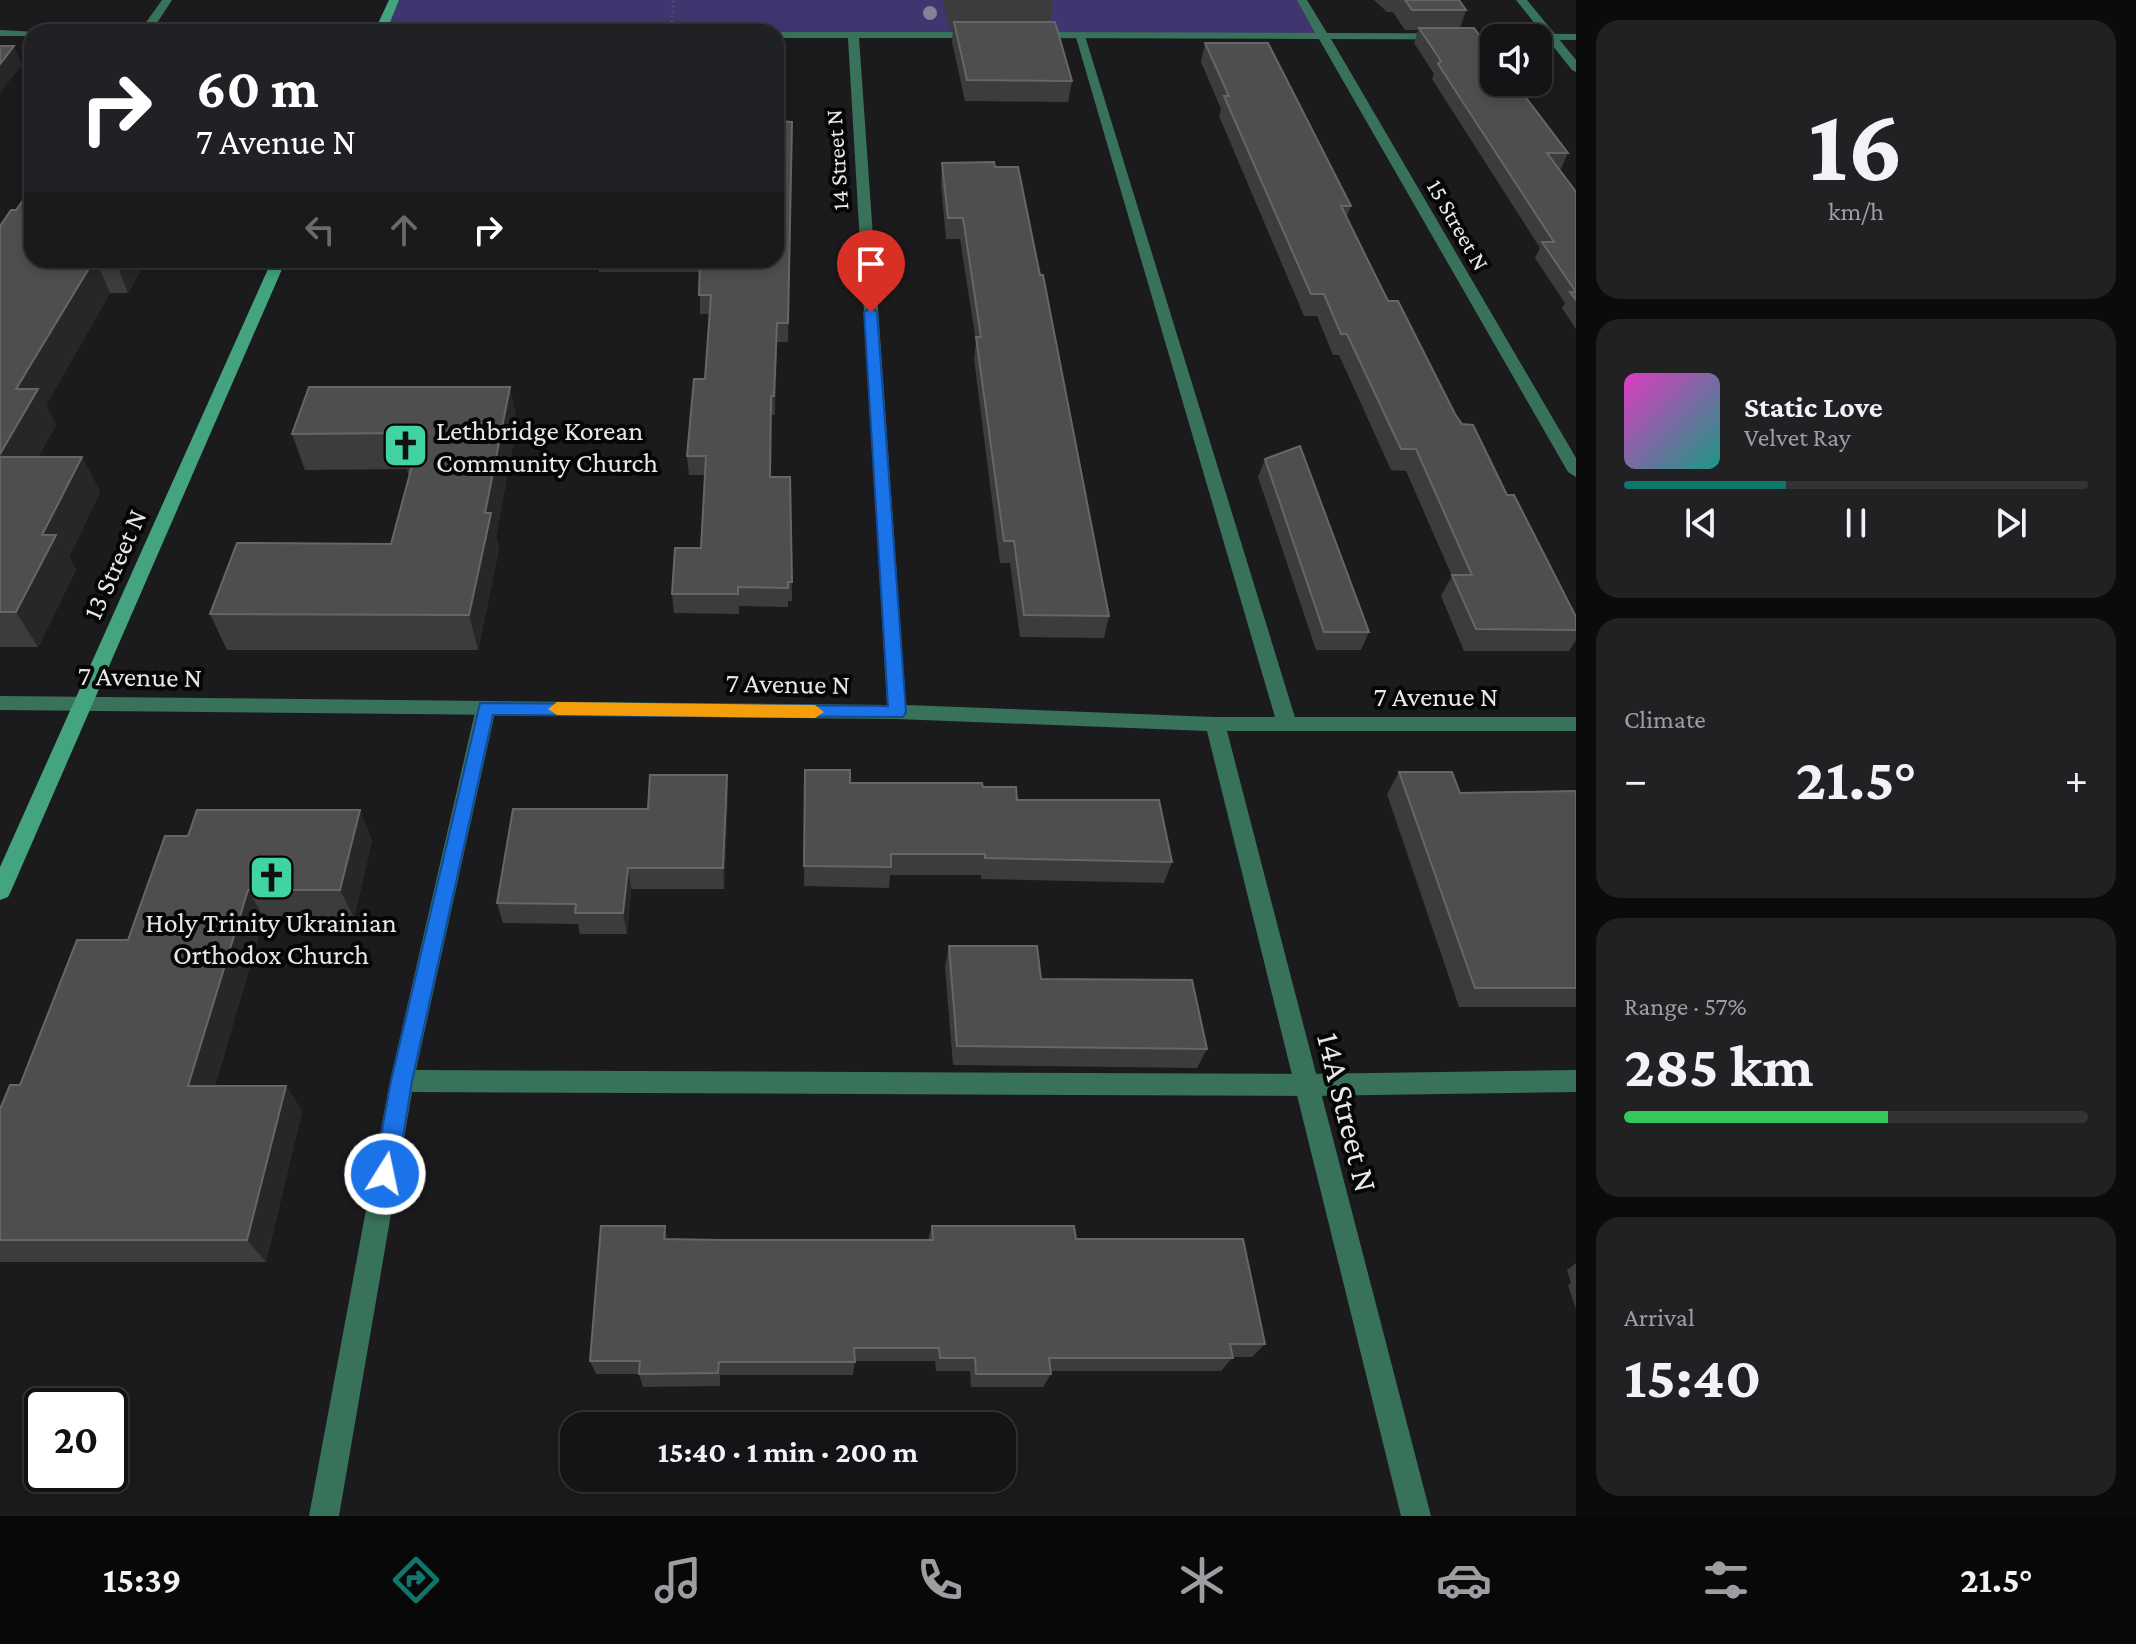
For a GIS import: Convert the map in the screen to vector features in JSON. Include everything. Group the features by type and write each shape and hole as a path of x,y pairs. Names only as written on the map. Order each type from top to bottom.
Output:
{"street":[{"path":"150,24 167,0"},
{"path":"384,24 394,0"},
{"name":"15 Street N","path":"1302,0 1576,472"},
{"path":"1521,0 1540,24"},
{"path":"0,33 24,33"},
{"path":"784,35 988,35"},
{"name":"14 Street N","path":"853,35 897,712"},
{"path":"1018,35 1480,37"},
{"path":"1079,36 1287,724"},
{"path":"1552,37 1576,37"},
{"path":"1552,38 1576,68"},
{"name":"13 Street N","path":"0,891 275,268"},
{"name":"7 Avenue N","path":"0,703 897,712 1215,724 1576,724"},
{"path":"324,1516 402,1081 486,708"},
{"name":"14A Street N","path":"1215,724 1416,1516"},
{"path":"402,1081 1306,1085 1576,1081"}],"path":[{"path":"671,24 674,0"}],"shaded area":[{"path":"394,0 1302,0 1323,36 784,34 784,24 384,24"}],"building":[{"path":"1405,0 1459,0 1466,10 1412,10"},
{"path":"954,22 1055,22 1072,81 967,80"},
{"path":"1419,28 1474,28 1480,36 1480,96 1525,96 1568,153 1547,153 1576,192 1576,292 1542,242 1554,242 1438,64 1441,61"},
{"path":"1205,43 1268,43 1351,206 1341,206 1388,301 1398,301 1455,414 1462,424 1473,425 1507,495 1514,495 1576,617 1576,630 1476,629 1452,575 1472,575 1416,449 1401,449 1347,334 1341,334 1324,294 1311,294 1224,96 1229,96"},
{"path":"0,46 14,46 0,64"},
{"path":"784,122 792,122 788,323 777,323 774,396 771,396 770,477 790,477 792,582 788,582 788,588 738,587 738,594 672,594 675,548 701,548 706,456 687,456 694,379 705,379 711,295 699,295 700,268 784,268"},
{"path":"994,162 995,167 1018,167 1040,275 1043,275 1109,616 1024,615 1014,541 1004,541 976,337 981,337 963,218 948,218 942,163"},
{"path":"24,199 24,268 89,268 16,389 38,389 0,454 0,226 11,210 16,210"},
{"path":"309,387 510,387 485,513 491,513 469,615 210,614 237,543 391,544 419,440 399,441 401,433 292,434"},
{"path":"1300,446 1369,632 1324,632 1265,459"},
{"path":"0,457 82,457 42,535 56,535 16,612 0,612"},
{"path":"805,770 850,770 850,783 982,783 983,787 1016,787 1017,800 1159,800 1172,862 985,858 985,854 891,854 891,867 804,866"},
{"path":"1399,772 1452,772 1460,793 1576,791 1576,988 1475,988"},
{"path":"650,775 727,775 723,868 628,868 623,913 575,913 576,904 497,903 513,809 648,809"},
{"path":"197,810 360,810 340,890 248,890 188,1086 286,1086 247,1240 0,1240 0,1109 10,1085 20,1085 77,940 128,940 165,836 188,836"},
{"path":"949,946 1037,946 1041,979 1192,980 1207,1049 957,1046"},
{"path":"601,1226 665,1226 664,1239 933,1240 932,1226 1074,1226 1076,1239 1243,1239 1265,1344 1230,1344 1233,1358 1049,1358 1051,1374 976,1374 975,1358 940,1358 939,1348 854,1348 855,1362 719,1362 718,1373 639,1374 640,1361 590,1361"}],"slow traffic":[{"path":"557,709 815,712"}],"place":[{"name":"Lethbridge Korean Community Church","path":"405,446"},
{"name":"Holy Trinity Ukrainian Orthodox Church","path":"271,877"}],"route":[{"path":"385,1174 402,1081 486,708 897,712 871,312"}]}
